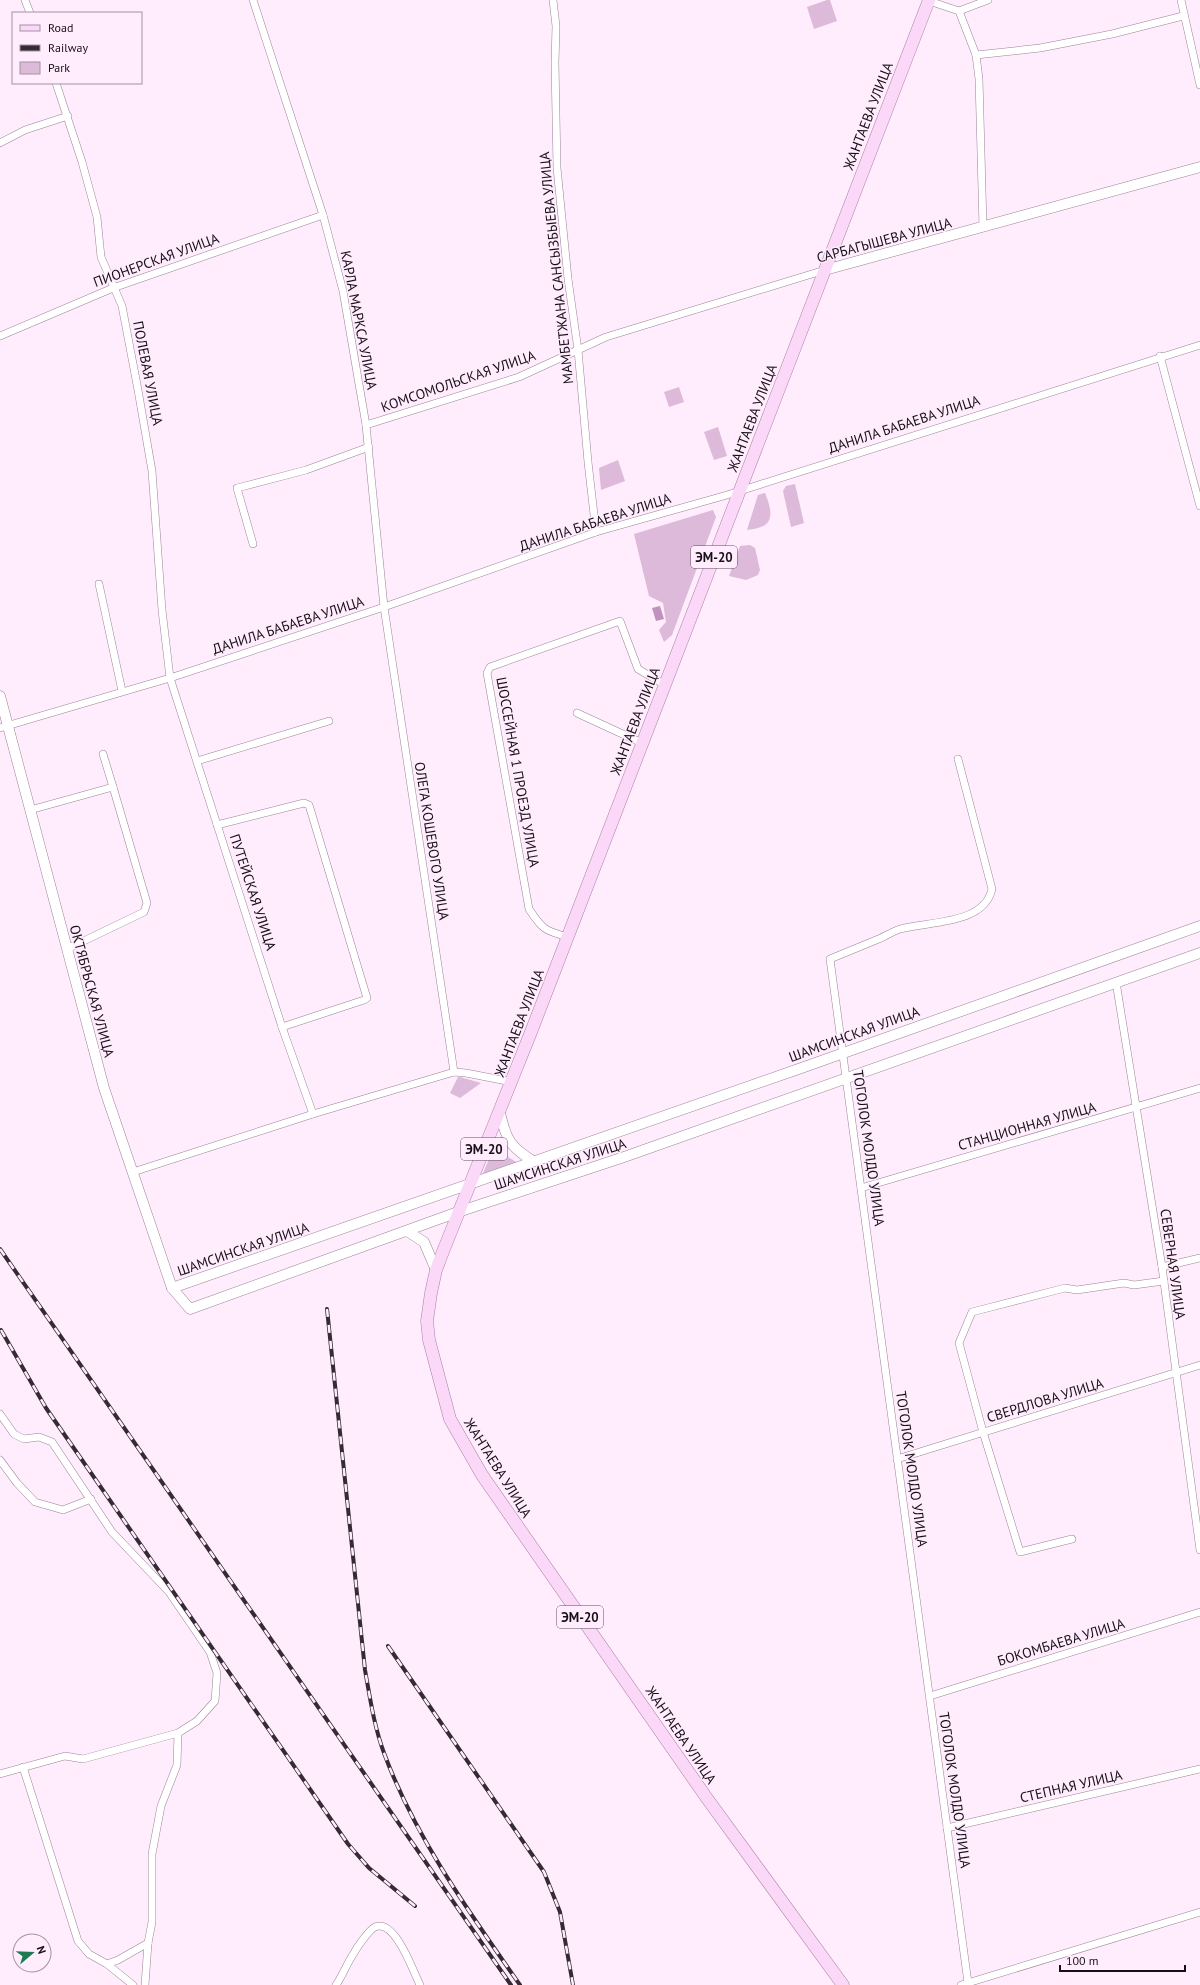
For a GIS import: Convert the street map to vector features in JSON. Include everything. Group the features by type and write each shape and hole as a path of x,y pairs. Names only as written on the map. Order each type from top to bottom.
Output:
{"main road":[{"name":"ЖАНТАЕВА УЛИЦА","path":"843,1985 706,1797 491,1488 450,1419 429,1340 427,1321 436,1270 458,1212 500,1114 929,0"}],"street":[{"path":"25,0 30,12"},
{"name":"КАРЛА МАРКСА УЛИЦА","path":"253,0 323,214 343,291 369,447 384,610"},
{"name":"МАМБЕТЖАНА САНСЫЗБЫЕВА УЛИЦА","path":"553,0 556,26 554,63 557,168 568,279 578,350 596,532"},
{"path":"929,0 959,11 988,0"},
{"path":"1181,0 1183,16 1200,85"},
{"path":"959,11 976,55 979,79 983,227"},
{"path":"976,55 1040,48 1112,34 1183,16"},
{"name":"ПОЛЕВАЯ УЛИЦА","path":"56,84 68,116 97,217 101,257 122,306 152,471 162,610 170,678"},
{"path":"0,143 25,130 68,116"},
{"name":"САРБАГЫШЕВА УЛИЦА","path":"578,350 606,337 825,270 1200,167"},
{"name":"ПИОНЕРСКАЯ УЛИЦА","path":"0,336 113,288 323,214"},
{"name":"ДАНИЛА БАБАЕВА УЛИЦА","path":"4,727 170,678 384,610 596,532 727,495 740,489 778,479 1160,356 1200,345"},
{"name":"КОМСОМОЛЬСКАЯ УЛИЦА","path":"366,425 519,377 578,350"},
{"path":"1160,356 1200,506"},
{"path":"253,544 237,488 306,470 369,447"},
{"path":"99,584 122,691"},
{"name":"ОЛЕГА КОШЕВОГО УЛИЦА","path":"384,610 454,1072"},
{"name":"ШОССЕЙНАЯ 1 ПРОЕЗД УЛИЦА","path":"568,937 549,932 538,923 529,909 487,673 493,664 620,621 638,669 665,685"},
{"name":"ПУТЕЙСКАЯ УЛИЦА","path":"170,678 282,1027 313,1114"},
{"name":"ОКТЯБРЬСКАЯ УЛИЦА","path":"0,696 4,727 30,810 104,1088 172,1288"},
{"path":"577,713 642,743"},
{"path":"197,761 329,721"},
{"path":"67,950 144,912 147,908 147,903 104,754"},
{"name":"ТОГОЛОК МОЛДО УЛИЦА","path":"958,759 992,890 990,899 983,907 971,914 951,920 900,929 830,959 930,1696 965,1984"},
{"path":"30,810 113,787"},
{"path":"217,825 304,803 309,805 367,998 282,1027"},
{"name":"ШАМСИНСКАЯ УЛИЦА","path":"1200,926 533,1161 469,1185 172,1288 190,1309 458,1212 636,1153 1200,953"},
{"name":"СЕВЕРНАЯ УЛИЦА","path":"1116,982 1162,1267 1175,1373 1200,1550"},
{"path":"133,1172 313,1114 454,1072 512,1082"},
{"name":"СТАНЦИОННАЯ УЛИЦА","path":"861,1188 1200,1088"},
{"path":"500,1114 510,1143 519,1153 533,1161"},
{"path":"407,1231 424,1242 436,1270"},
{"path":"1162,1267 1200,1258"},
{"path":"1072,1539 1020,1552 983,1432 959,1344 972,1312 1019,1298 1065,1288 1077,1290 1124,1282 1134,1285 1164,1281"},
{"name":"СВЕРДЛОВА УЛИЦА","path":"897,1459 1200,1365"},
{"path":"0,1414 14,1434 24,1439 39,1437 52,1442 112,1532 169,1592 210,1652 217,1673 215,1701 197,1721 178,1733 82,1760 65,1756 0,1774"},
{"path":"0,1460 17,1483 35,1502 63,1510 91,1500"},
{"name":"БОКОМБАЕВА УЛИЦА","path":"930,1696 1200,1612"},
{"path":"145,1985 148,1943 152,1922 152,1854 161,1806 177,1766 178,1733"},
{"path":"22,1767 78,1941 89,1954 107,1964 133,1985"},
{"name":"СТЕПНАЯ УЛИЦА","path":"947,1828 1200,1769"},
{"path":"965,1984 1200,1912"},
{"path":"336,1985 353,1953 374,1927 383,1925 388,1927 398,1939 420,1985"},
{"path":"107,1964 118,1960 148,1943"}],"green space":[{"path":"830,0 837,21 814,29 807,7"},
{"path":"679,387 684,402 669,407 664,392"},
{"path":"718,427 727,456 714,460 704,432"},
{"path":"618,460 625,481 601,490 599,468"},
{"path":"795,484 804,523 791,527 783,491 786,486"},
{"path":"765,493 770,508 770,519 767,523 756,529 747,530 758,495"},
{"path":"713,510 716,517 672,635 664,642 659,630 666,622 663,603 649,596 634,534"},
{"path":"750,545 755,548 760,570 758,575 746,580 729,576 740,546"},
{"path":"458,1077 481,1083 460,1098 450,1093"},
{"path":"497,1139 508,1157 518,1163 482,1176"}],"shaded area":[{"path":"660,606 664,619 656,621 652,608"}],"railway":[{"path":"0,1249 511,1985"},
{"path":"327,1309 365,1670 378,1733 384,1753 397,1784 427,1844 463,1902 520,1985"},
{"path":"1,1330 46,1408 348,1844 369,1868 415,1906"},
{"path":"388,1646 544,1872 560,1912 573,1985"}]}
